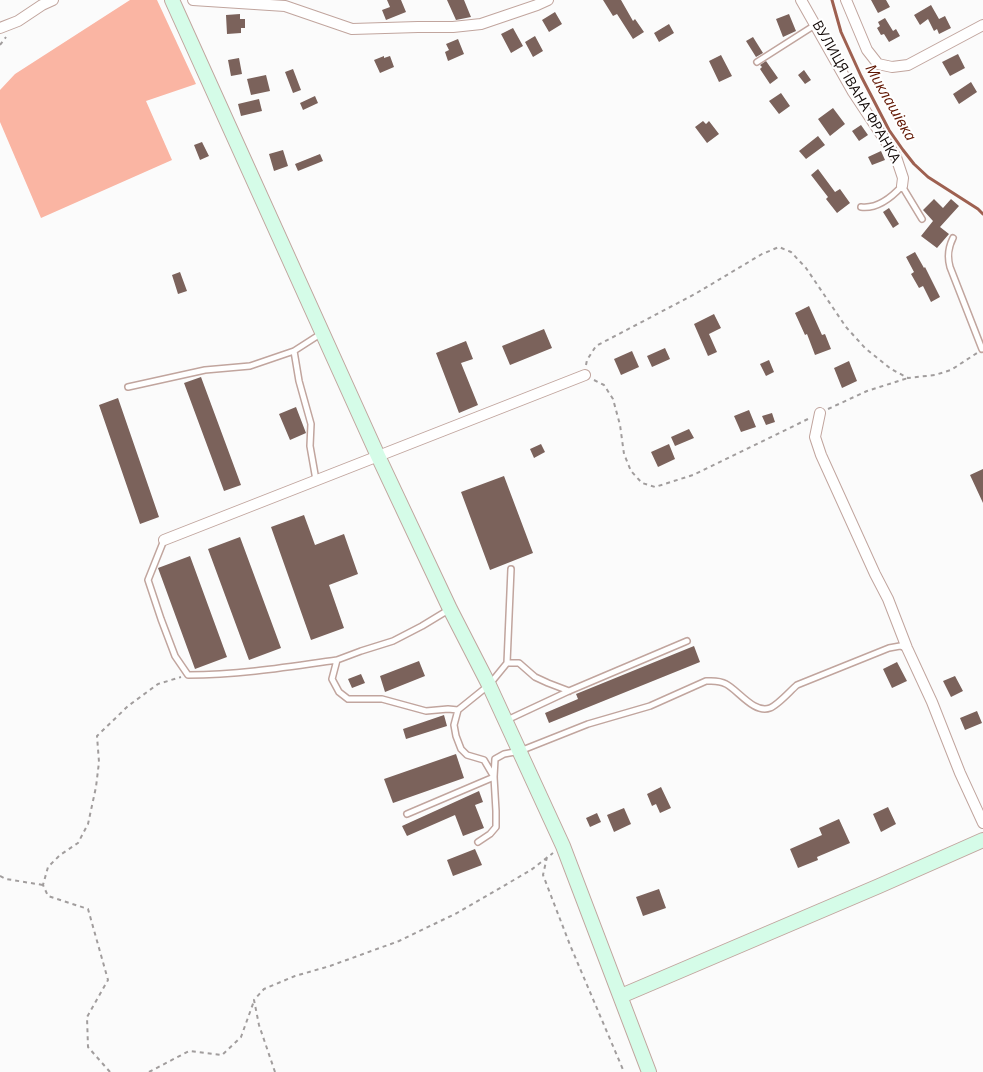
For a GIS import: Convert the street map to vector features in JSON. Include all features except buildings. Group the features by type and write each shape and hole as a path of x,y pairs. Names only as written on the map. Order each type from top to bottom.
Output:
{"street":[{"path":"0,28 18,21 53,0"},
{"path":"172,0 378,456 450,609 489,685 563,846 649,1072"},
{"path":"193,0 285,6 352,29 453,27 481,24 548,0"},
{"name":"ВУЛИЦЯ ІВАНА ФРАНКА","path":"801,0 853,92 896,157 903,178 902,186"},
{"path":"849,1 867,50 878,64 892,67 908,65 983,26"},
{"path":"164,540 585,375"},
{"path":"820,413 815,437 821,455 888,599 960,773 983,823"},
{"path":"621,996 983,840"}],"lane":[{"path":"757,62 816,24"},
{"path":"861,207 867,208 884,202 902,186 922,218"},
{"path":"952,238 948,257 950,267 982,349"},
{"path":"128,387 205,370 250,366 294,351 322,332"},
{"path":"294,351 299,381 312,424 310,446 316,480"},
{"path":"164,540 148,580 176,656 188,675 269,670 337,660 361,650 393,641 450,609"},
{"path":"494,777 484,760 467,755 461,749 454,726 458,710 489,685 507,664 511,569"},
{"path":"506,721 569,690 687,641"},
{"path":"478,842 490,834 496,827 495,758 520,751 588,724 650,706 706,681 715,680 725,683 757,707 769,709 797,685 889,648 900,646 907,648"},
{"path":"337,660 332,679 339,692 348,699 382,699 426,712 448,709 458,710"},
{"path":"507,664 520,664 535,677 569,690"},
{"path":"407,814 494,777"}],"path":[{"path":"908,378 891,369 865,348 846,327 806,268 791,252 778,247 762,254 695,294 596,346 587,360 585,375 604,384 613,399 620,425 624,454 631,471 642,482 655,487 693,475 867,391 908,378 935,375 951,370 982,349"},
{"path":"110,1072 88,1047 87,1017 108,980 88,909 48,896 43,885 48,867 60,855 78,843 88,824 99,762 97,736 128,706 158,684 188,675"},
{"path":"149,1072 189,1051 222,1055 241,1037 254,1000 264,989 295,976 330,966 399,941 457,913 531,870 563,846"},
{"path":"547,857 543,875 570,945 624,1072"},
{"path":"0,876 6,879 43,885"},
{"path":"254,1000 259,1025 274,1072"}],"shaded area":[{"path":"130,0 157,0 196,84 146,101 172,160 41,218 0,122 0,90 15,74"}],"waterway":[{"name":"Миклашівка","path":"832,0 841,32 861,76 889,130 903,150 928,177 983,214"}]}
